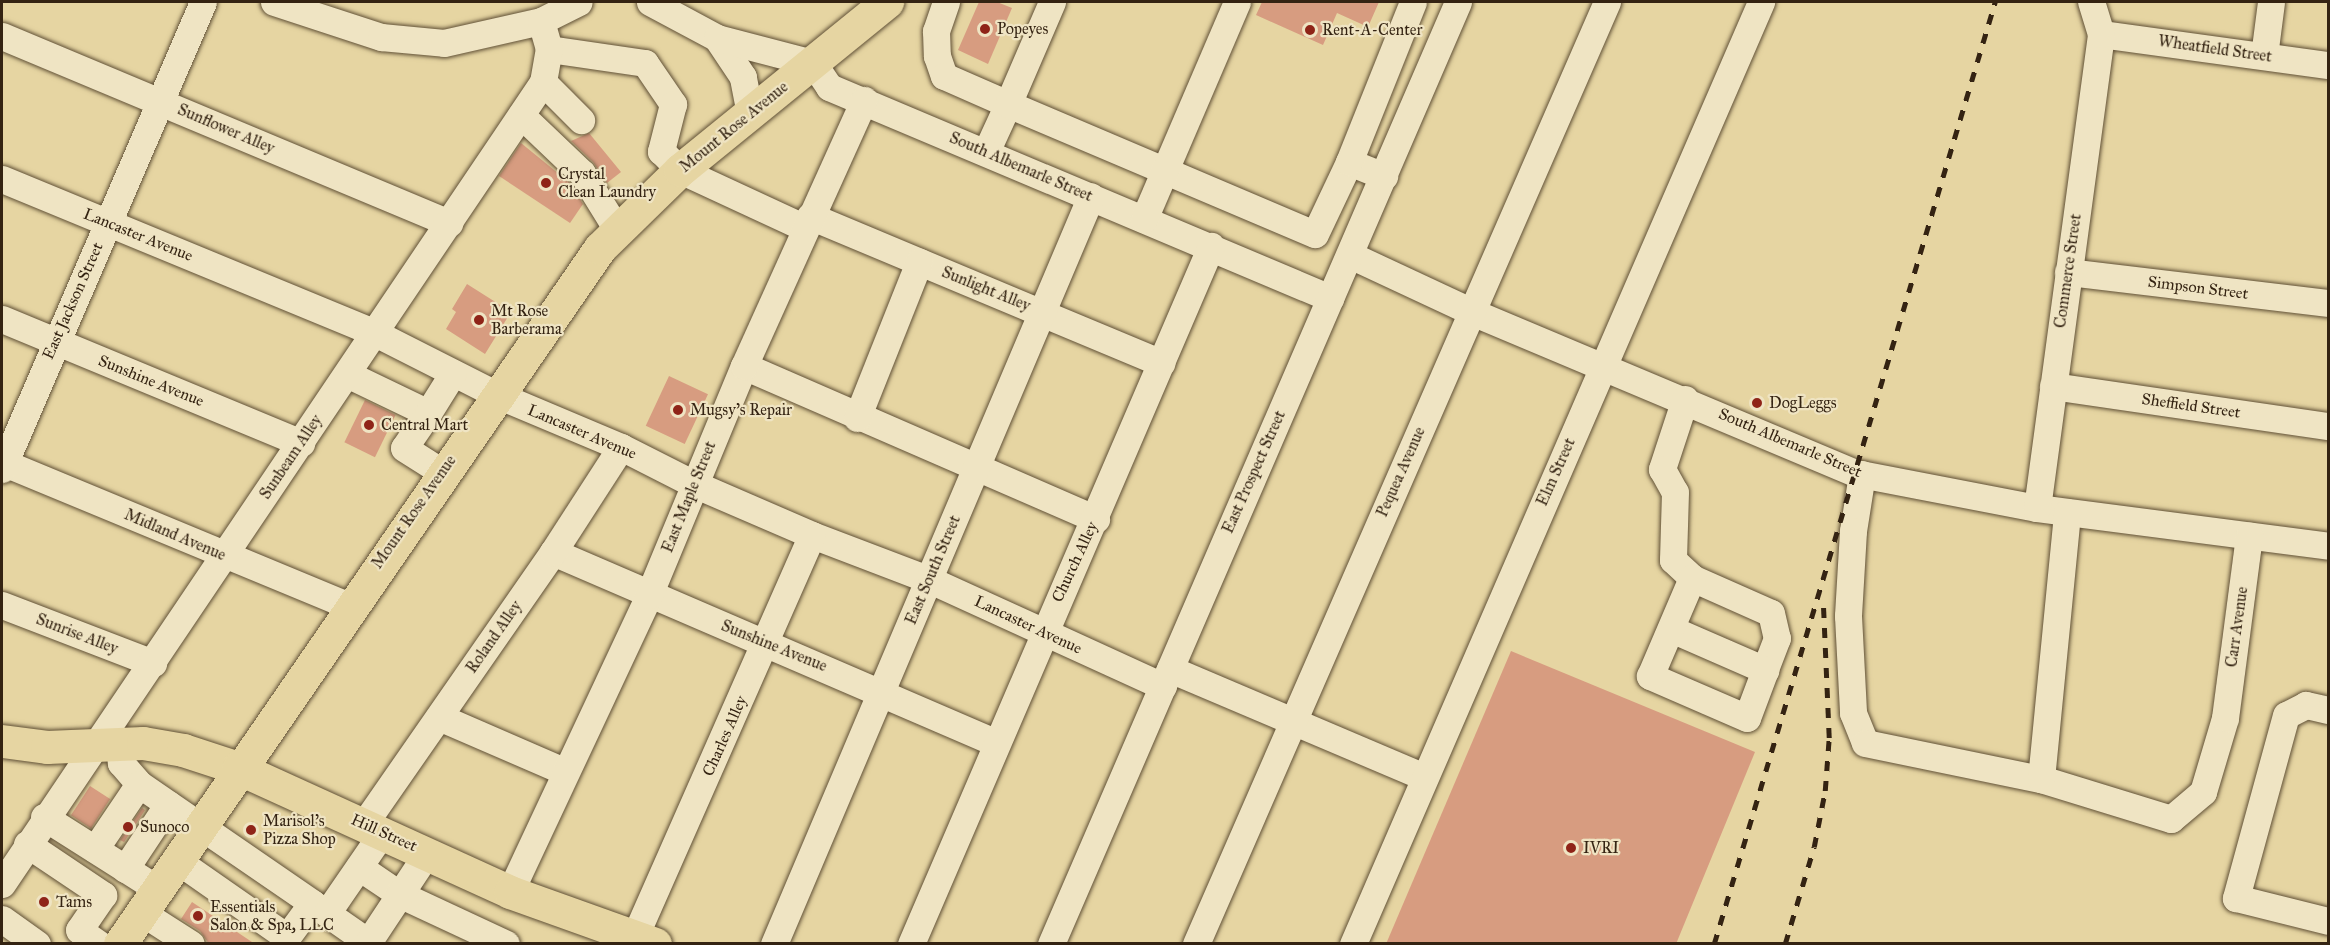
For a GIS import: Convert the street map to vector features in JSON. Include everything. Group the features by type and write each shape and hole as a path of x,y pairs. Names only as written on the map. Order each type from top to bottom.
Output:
{"main road":[{"name":"Mount Rose Avenue","path":"120,944 198,825 495,394 600,248 680,170 887,2"},
{"name":"Hill Street","path":"2,741 47,747 106,742 183,750 238,768 428,852 510,892 626,938"}],"street":[{"name":"East Jackson Street","path":"2,464 203,2"},
{"path":"274,2 381,37 444,43 541,21 579,2"},
{"path":"650,2 717,38 813,63"},
{"path":"946,2 936,31 937,56 944,76 1315,234 1349,162 1413,2"},
{"path":"986,152 1052,2"},
{"path":"1144,219 1237,2"},
{"name":"East Prospect Street","path":"1051,944 1458,2"},
{"name":"Pequea Avenue","path":"1196,944 1607,2"},
{"name":"Elm Street","path":"1353,944 1422,776 1761,2"},
{"path":"2091,2 2101,34"},
{"path":"2264,56 2271,2"},
{"name":"Sunbeam Alley","path":"2,884 44,817 106,742 153,663 223,556 543,82 549,50 541,21"},
{"name":"Wheatfield Street","path":"2101,34 2328,65"},
{"name":"Commerce Street","path":"2037,508 2101,34"},
{"name":"Sunflower Alley","path":"2,36 449,223"},
{"path":"717,38 743,77 750,114"},
{"path":"549,50 645,63 674,104 661,151 680,170"},
{"name":"South Albemarle Street","path":"813,63 829,87 1330,298"},
{"path":"543,82 581,120"},
{"name":"East Maple Street","path":"510,892 649,594 744,366 864,100"},
{"path":"521,115 582,173 618,231"},
{"path":"1349,162 1384,176"},
{"name":"Sunlight Alley","path":"680,170 808,222 919,262 1161,363"},
{"name":"Lancaster Avenue","path":"2,179 375,333 495,394 621,447 694,483 812,535 930,580 1042,633 1291,722 1422,776"},
{"name":"East South Street","path":"774,944 1044,313 1090,196"},
{"name":"Church Alley","path":"911,944 995,742 1042,633 1096,519 1211,246"},
{"name":"South Albemarle Street","path":"1350,255 1472,312 1603,364 1862,474 2037,508 2328,546"},
{"path":"857,418 919,262"},
{"name":"Simpson Street","path":"2068,272 2328,303"},
{"name":"Sunshine Avenue","path":"2,319 301,442"},
{"path":"744,366 857,418 1096,519"},
{"path":"442,472 404,448 453,373"},
{"path":"347,374 428,413"},
{"name":"Sheffield Street","path":"2053,386 2328,426"},
{"path":"1685,399 1662,469 1675,492 1673,560 1692,578 1771,613 1777,638 1747,718 1650,676 1692,578"},
{"name":"Roland Alley","path":"175,859 287,937 320,908 359,867 373,828 439,717 553,552 621,447"},
{"name":"Midland Avenue","path":"2,464 349,606"},
{"path":"1862,474 1853,531 1848,616 1853,713 1864,744 2041,779 2067,512"},
{"name":"Charles Alley","path":"626,938 766,643 812,535"},
{"name":"Carr Avenue","path":"2041,779 2170,819 2204,792 2225,718 2249,536"},
{"name":"Sunshine Avenue","path":"553,552 882,691 995,742"},
{"name":"Sunrise Alley","path":"2,605 153,663"},
{"path":"1671,629 1765,670"},
{"path":"2328,710 2306,705 2286,715 2236,898 2328,921"},
{"path":"439,717 566,772"},
{"path":"106,742 139,784 320,908 367,943 428,852"},
{"path":"95,849 139,784"},
{"path":"125,869 168,804"},
{"path":"44,817 125,869 149,900 191,944"},
{"path":"27,843 103,895 83,939"},
{"path":"359,867 399,894 506,944"},
{"path":"2,919 37,944"}],"building":[{"name":"Popeyes","path":"979,2 997,2 1012,8 988,64 958,50"},
{"name":"Rent-A-Center","path":"1262,2 1379,2 1368,27 1337,13 1323,45 1256,15"},
{"path":"589,133 621,172 607,183 593,162 571,141"},
{"name":"Crystal Clean Laundry","path":"521,143 570,183 583,204 570,223 499,176"},
{"name":"Mt Rose Barberama","path":"467,284 511,312 485,354 446,329 456,312 452,309"},
{"name":"Mugsy's Repair","path":"669,376 708,394 685,444 646,426"},
{"name":"Central Mart","path":"365,400 396,415 375,457 344,442"},
{"name":"IVRI","path":"1511,651 1755,752 1676,944 1386,944"},
{"path":"90,786 110,799 91,828 71,815"},
{"path":"142,808 145,810 124,842 120,840"},
{"name":"Essentials Salon & Spa, LLC","path":"192,902 255,944 209,944 200,931 181,919"}],"railway":[{"path":"1714,944 1995,2"},
{"path":"1785,944 1814,847 1825,791 1829,738 1823,598"}],"place":[{"name":"Popeyes","path":"985,29"},
{"name":"Rent-A-Center","path":"1310,30"},
{"name":"Crystal Clean Laundry","path":"546,183"},
{"name":"Mt Rose Barberama","path":"479,320"},
{"name":"DogLeggs","path":"1757,403"},
{"name":"Mugsy's Repair","path":"678,410"},
{"name":"Central Mart","path":"369,425"},
{"name":"Sunoco","path":"128,827"},
{"name":"Marisol's Pizza Shop","path":"251,830"},
{"name":"IVRI","path":"1571,848"},
{"name":"Tams","path":"44,902"},
{"name":"Essentials Salon & Spa, LLC","path":"198,916"}]}
